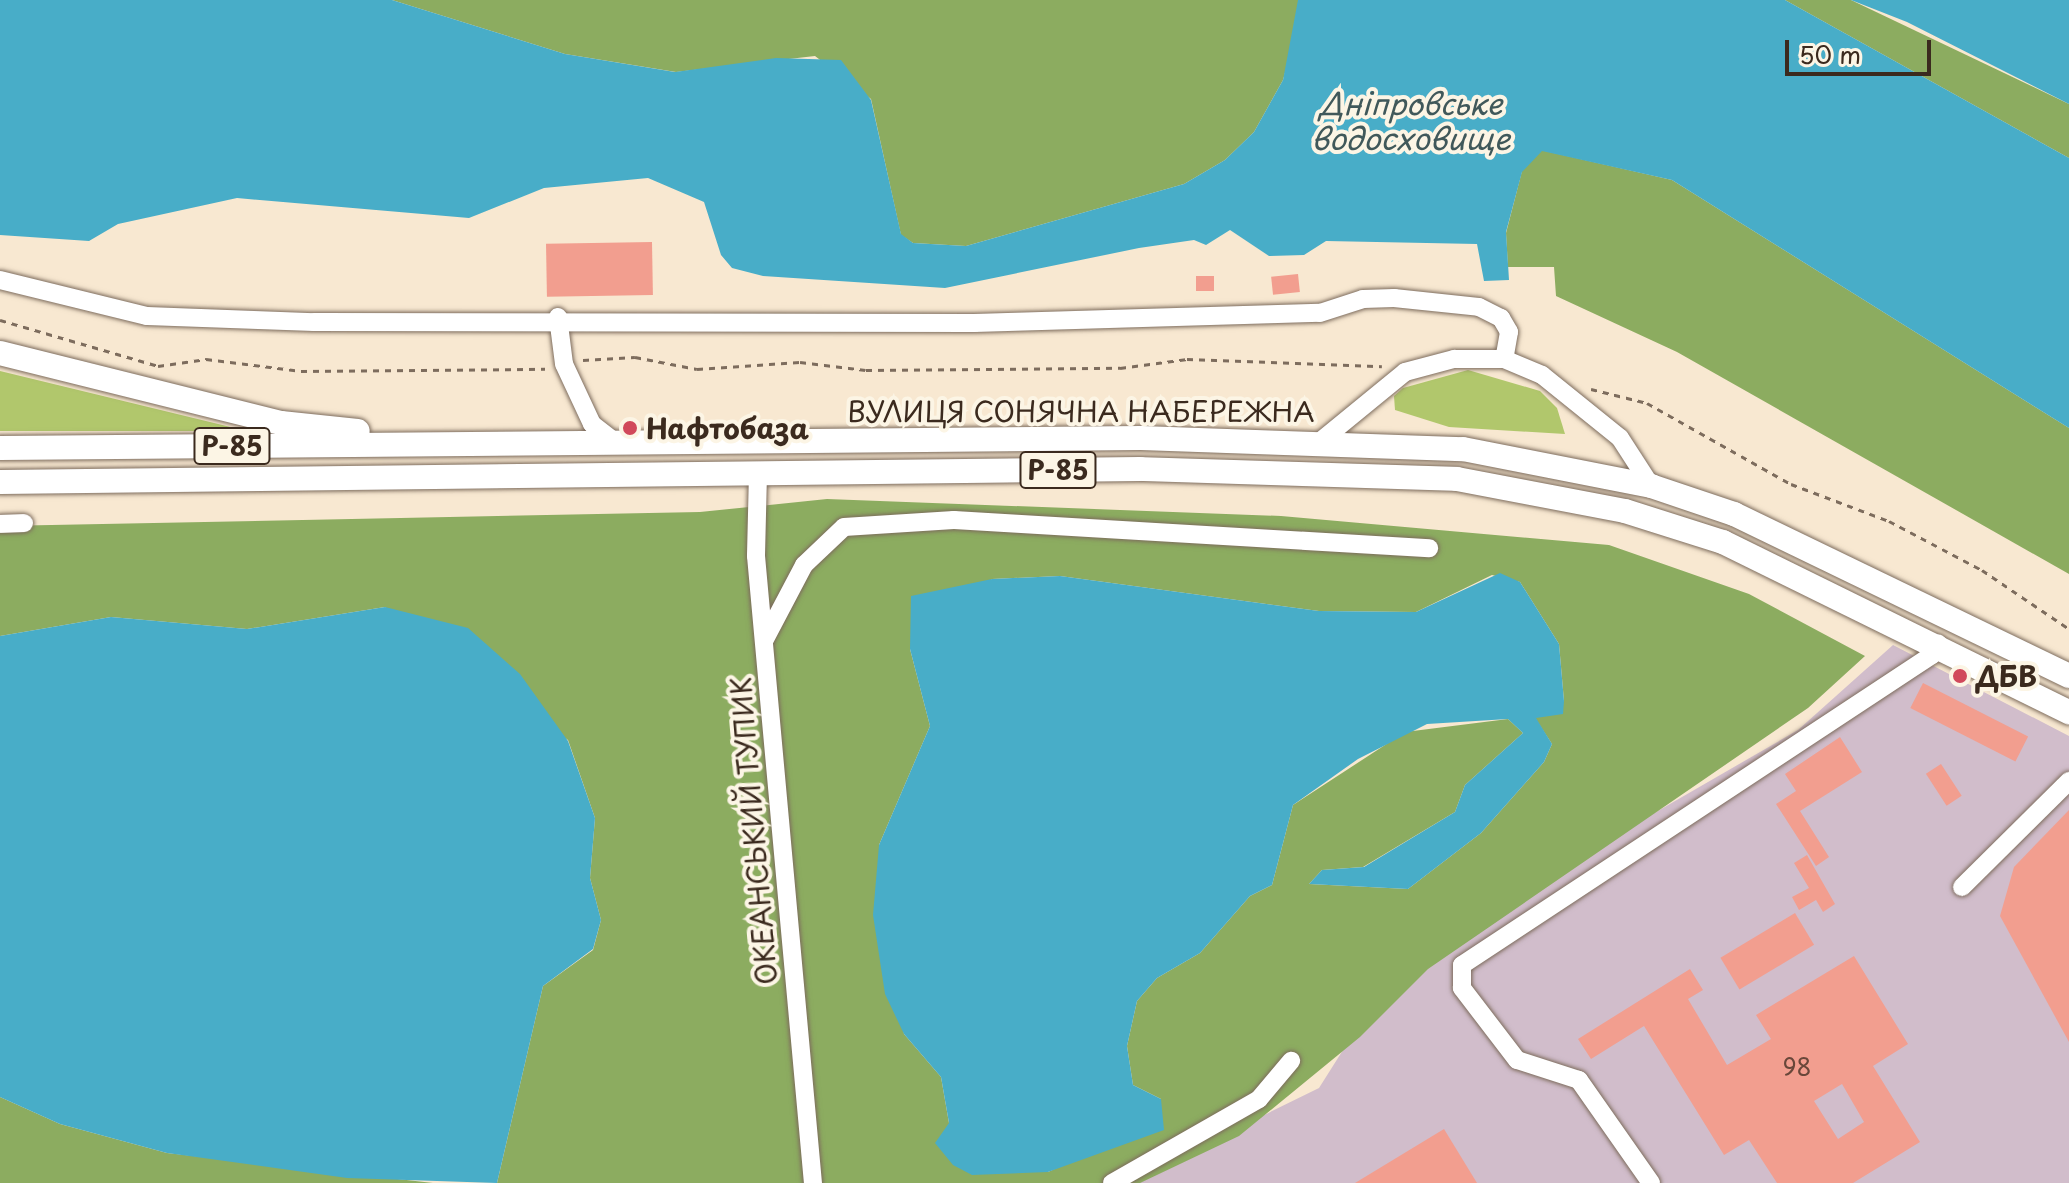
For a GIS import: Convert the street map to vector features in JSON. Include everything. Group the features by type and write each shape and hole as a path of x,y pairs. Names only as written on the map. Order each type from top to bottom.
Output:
{"main road":[{"path":"0,353 281,423 463,443"},
{"name":"ВУЛИЦЯ СОНЯЧНА НАБЕРЕЖНА","path":"0,448 1322,440 1477,451 1651,486 1832,556 2069,676"},
{"name":"ВУЛИЦЯ СОНЯЧНА НАБЕРЕЖНА","path":"0,482 1271,470 1501,485 1723,542 1938,644 2069,712"}],"street":[{"path":"0,280 147,316 558,317 974,323 1320,313 1394,298 1479,307 1501,318 1509,332 1504,359"},
{"path":"558,317 564,364 592,424 615,442"},
{"path":"1322,440 1405,372 1454,359 1504,359 1542,375 1620,438 1651,486"},
{"name":"ОКЕАНСЬКИЙ ТУПИК","path":"758,473 764,641 813,1183"},
{"path":"764,641 804,565 844,527 954,520 1429,548"},
{"path":"0,524 24,523"},
{"path":"1651,1183 1579,1080 1517,1060 1462,988 1462,965 1932,655 1938,644"},
{"path":"1962,887 2069,781"},
{"path":"1112,1183 1259,1099 1291,1061"}],"path":[{"path":"0,320 158,366 206,359 301,371 438,365 527,374 608,357 697,369 800,362 985,370 1315,360 1405,372"},
{"path":"1583,384 1647,403 1791,484 1889,521 1982,570 2069,629"}],"shaded area":[{"path":"1893,645 2069,736 2069,1183 1126,1183 1319,1088 1400,960 1798,730"}],"green space":[{"path":"392,0 1298,0 1299,21 1283,80 1254,132 1225,160 1184,184 966,246 913,243 901,235 871,99 815,56 676,72 565,54"},
{"path":"1785,0 1851,0 2069,104 2069,158"},
{"path":"1541,150 1672,180 2069,428 2069,574 1677,352 1556,296 1554,267 1508,267 1506,233 1522,171"},
{"path":"1468,370 1540,391 1557,408 1565,434 1449,427 1395,410 1394,396 1403,388"},
{"path":"0,371 247,431 0,431"},
{"path":"827,499 1281,516 1609,545 1749,594 1865,656 1808,708 1428,969 1360,1037 1239,1136 1140,1183 497,1183 543,986 593,950 601,920 590,878 595,818 568,740 385,607 247,629 111,617 0,636 0,526 700,512","holes":["1492,575 1520,582 1559,644 1564,701 1535,718 1552,744 1544,762 1481,833 1408,889 1309,884 1322,870 1363,867 1455,812 1465,785 1523,733 1508,719 1405,732 1293,805 1272,885 1250,896 1200,953 1157,978 1137,1001 1127,1046 1133,1085 1161,1099 1092,1152 1048,1172 949,1123 941,1077 904,1034 879,845 930,726 910,649 992,579 1060,576 1319,611 1416,612"]},
{"path":"0,1097 60,1124 167,1153 433,1183 0,1183"}],"water":[{"name":"Дніпровське водосховище","path":"0,0 392,0 565,54 675,72 776,58 841,60 871,100 901,234 913,243 966,246 1184,184 1225,160 1254,132 1283,80 1298,0 1785,0 2069,158 2069,428 1672,180 1542,151 1522,172 1506,232 1509,280 1484,281 1477,244 1326,241 1304,255 1269,256 1230,230 1206,245 1194,240 1139,248 945,288 763,276 732,268 721,255 704,202 648,178 544,188 469,218 237,198 118,224 89,241 0,235"},
{"path":"1851,0 2069,0 2069,104 1907,22"},
{"path":"1500,573 1520,582 1559,644 1564,701 1563,714 1536,718 1552,744 1544,762 1481,833 1408,889 1309,884 1322,870 1364,867 1455,812 1465,785 1523,733 1508,719 1427,724 1358,759 1293,805 1272,885 1250,896 1200,953 1157,978 1137,1001 1127,1046 1133,1085 1161,1099 1164,1130 1048,1172 972,1175 953,1165 935,1143 949,1123 941,1077 904,1034 885,994 873,915 879,845 930,726 910,649 911,596 992,579 1060,576 1319,611 1416,612"},
{"path":"385,607 468,628 520,674 568,741 595,818 590,878 601,920 593,949 543,986 497,1183 347,1178 167,1153 60,1124 0,1097 0,636 111,617 247,629"}],"building":[{"path":"652,242 653,295 547,297 546,244"},
{"path":"1298,274 1300,292 1273,295 1271,277"},
{"path":"1196,276 1214,276 1214,291 1196,291"},
{"path":"1923,683 2028,737 2015,762 1910,708"},
{"path":"1840,737 1862,772 1800,811 1829,857 1816,866 1776,804 1796,791 1785,774"},
{"path":"1941,764 1962,796 1947,806 1926,774"},
{"path":"2069,810 2069,1042 2000,916 2014,867"},
{"path":"1807,855 1835,904 1823,912 1816,900 1799,910 1792,897 1809,888 1794,863"},
{"path":"1795,913 1814,945 1739,990 1720,958"},
{"path":"1854,956 1908,1044 1873,1066 1920,1142 1853,1183 1777,1183 1749,1140 1724,1155 1644,1026 1591,1059 1578,1039 1690,969 1703,990 1688,999 1727,1065 1771,1039 1756,1015","holes":["1842,1084 1864,1122 1838,1139 1814,1101"]},
{"path":"1444,1129 1477,1183 1355,1183"}],"place":[{"name":"Нафтобаза","path":"630,428"},
{"name":"ДБВ","path":"1960,676"}]}
